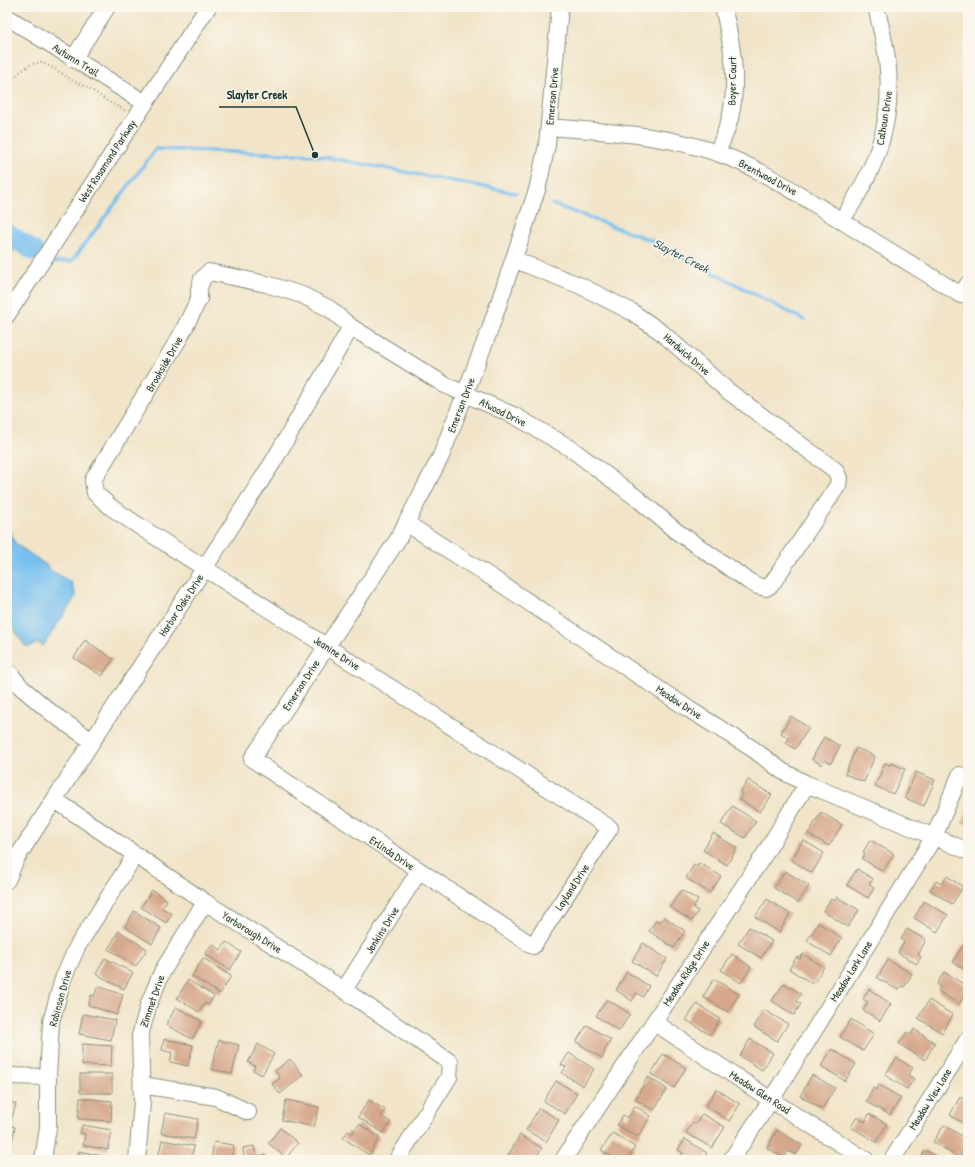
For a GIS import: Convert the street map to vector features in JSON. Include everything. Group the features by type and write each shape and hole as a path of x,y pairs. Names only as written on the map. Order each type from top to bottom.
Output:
{"street":[{"path":"73,59 107,7"},
{"name":"West Rosamond Parkway","path":"7,314 208,7"},
{"name":"Emerson Drive","path":"252,760 398,539 441,456 515,260 537,190 550,127 560,7"},
{"name":"Boyer Court","path":"718,153 730,119 734,87 733,54 722,7"},
{"name":"Calhoun Drive","path":"841,221 855,201 872,168 879,149 884,128 889,88 889,71 876,7"},
{"name":"Autumn Trail","path":"7,17 145,103"},
{"name":"Brentwood Drive","path":"550,127 644,135 683,143 718,153 752,167 786,185 841,221 964,289"},
{"name":"Hardwick Drive","path":"515,260 581,286 632,312 661,332 728,391 829,464 835,470 839,478 838,485 775,580 766,588"},
{"name":"Brookside Drive","path":"104,462 180,337 199,299 199,289 202,279 209,272 220,274"},
{"name":"Atwood Drive","path":"220,274 266,284 302,295 330,309 351,327 446,385 515,416 570,448 638,499 676,531 750,582 766,588"},
{"name":"Harbor Oaks Drive","path":"7,880 16,859 273,462 351,327"},
{"name":"Jeanine Drive","path":"104,462 94,480 95,493 112,508 610,828"},
{"name":"Meadow Drive","path":"406,523 494,579 690,710 753,749 782,771 807,784 968,851"},
{"path":"7,670 22,688 54,715 92,741"},
{"name":"Erlinda Drive","path":"252,760 533,946"},
{"name":"Meadow Lark Lane","path":"731,1160 771,1100 934,837 960,775"},
{"name":"Meadow Ridge Drive","path":"563,1160 764,855 807,784"},
{"name":"Yarborough Drive","path":"55,800 205,902 344,990 450,1062 449,1077 397,1160"},
{"name":"Layland Drive","path":"533,946 610,828"},
{"name":"Robinson Drive","path":"43,1160 48,1126 48,1077 51,1022 63,979 77,947 136,855"},
{"name":"Jenkins Drive","path":"344,990 419,871"},
{"name":"Zimmet Drive","path":"137,1160 142,1102 140,1036 149,1003 162,972 205,902"},
{"name":"Meadow Glen Road","path":"654,1022 771,1100 866,1160"},
{"name":"Meadow View Lane","path":"892,1160 968,1039"},
{"path":"7,1076 48,1077"},
{"path":"142,1085 216,1097 248,1112"}],"path":[{"path":"7,82 32,64 41,62 75,82 89,88 107,101 128,112"}],"green space":[{"path":"7,231 20,240 7,260"}],"water":[{"path":"7,524 16,544 46,565 50,570 71,582 76,596 43,646 38,643 29,647 25,646 7,618"}],"building":[{"path":"85,640 113,659 102,676 74,658"},
{"path":"791,716 809,728 795,749 786,743 789,738 781,733"},
{"path":"824,737 840,746 831,763 825,760 822,765 812,759"},
{"path":"856,748 875,756 864,782 845,774"},
{"path":"885,763 890,765 891,763 905,769 893,794 875,786"},
{"path":"916,772 935,780 924,806 905,798"},
{"path":"748,780 772,795 760,812 739,799 742,794 740,792"},
{"path":"732,806 756,821 745,838 721,824"},
{"path":"968,810 968,825 962,823"},
{"path":"821,812 842,825 829,846 808,834"},
{"path":"713,833 737,848 727,865 703,850"},
{"path":"803,840 824,853 812,873 791,860"},
{"path":"870,840 894,854 883,871 862,859 865,853 863,852"},
{"path":"699,863 721,876 710,893 686,878 694,865 697,867"},
{"path":"857,869 873,879 869,885 874,888 868,898 847,885"},
{"path":"785,871 809,886 798,903 774,888"},
{"path":"947,876 963,887 952,904 930,890 936,881 942,884"},
{"path":"152,890 167,900 162,908 172,914 166,923 141,907"},
{"path":"681,890 698,900 693,908 698,911 692,921 670,907"},
{"path":"837,897 859,910 848,927 823,911 831,899 835,901"},
{"path":"767,899 790,914 779,932 755,917"},
{"path":"924,901 948,915 937,932 914,918"},
{"path":"134,911 161,928 152,944 125,927"},
{"path":"664,917 685,931 674,948 649,931 656,920 660,922"},
{"path":"818,923 842,938 831,956 807,941"},
{"path":"749,927 772,941 761,958 738,944"},
{"path":"907,929 926,940 918,955 921,957 917,964 898,953 904,942 901,939"},
{"path":"119,931 147,949 136,966 108,949"},
{"path":"226,942 241,952 230,970 205,954 212,944 221,950"},
{"path":"643,943 667,959 656,976 632,961"},
{"path":"963,945 968,948 968,972 953,962"},
{"path":"732,954 751,967 741,983 721,970"},
{"path":"803,954 824,967 813,984 789,969 797,957 800,959"},
{"path":"105,958 133,973 124,989 96,974"},
{"path":"203,958 231,976 220,994 192,976"},
{"path":"888,960 912,974 904,987 901,986 898,990 877,978"},
{"path":"627,972 649,986 643,997 637,993 632,1001 616,990"},
{"path":"944,972 968,987 968,990 959,1004 938,991 940,987 937,984"},
{"path":"714,979 739,994 728,1012 703,997"},
{"path":"188,980 214,996 208,1005 205,1003 199,1012 177,998"},
{"path":"784,983 801,994 796,1001 801,1004 794,1015 772,1001"},
{"path":"98,986 123,995 117,1015 88,1005 91,995 94,996"},
{"path":"869,989 891,1004 880,1021 863,1010 868,1002 863,999"},
{"path":"607,999 630,1014 619,1031 596,1016"},
{"path":"929,1000 953,1015 942,1033 918,1018"},
{"path":"697,1004 720,1019 710,1035 686,1020"},
{"path":"176,1007 202,1021 192,1039 166,1025"},
{"path":"764,1010 788,1024 777,1041 754,1027"},
{"path":"83,1014 115,1020 111,1040 79,1034"},
{"path":"851,1019 874,1034 863,1051 840,1037"},
{"path":"587,1025 611,1040 604,1051 605,1052 602,1058 576,1042"},
{"path":"914,1029 935,1043 925,1060 899,1044 907,1032 911,1035"},
{"path":"164,1039 193,1045 188,1066 170,1062 172,1053 162,1050"},
{"path":"750,1039 773,1053 762,1070 740,1056"},
{"path":"219,1040 239,1045 232,1074 211,1069"},
{"path":"82,1044 112,1046 111,1066 82,1065"},
{"path":"258,1044 274,1054 262,1075 253,1070 255,1066 248,1062"},
{"path":"832,1049 856,1064 845,1081 821,1066"},
{"path":"569,1053 594,1069 583,1086 562,1073 566,1067 561,1065"},
{"path":"663,1054 686,1068 674,1088 651,1074"},
{"path":"897,1058 913,1068 908,1075 914,1079 907,1089 885,1075"},
{"path":"290,1059 303,1075 280,1094 272,1084 280,1078 275,1071"},
{"path":"80,1074 112,1074 112,1093 80,1093"},
{"path":"812,1075 835,1088 822,1109 800,1096"},
{"path":"648,1077 667,1089 654,1110 635,1099"},
{"path":"556,1081 577,1093 565,1114 544,1101"},
{"path":"879,1085 901,1098 890,1115 866,1102 873,1088 876,1090"},
{"path":"716,1089 740,1104 729,1121 706,1106"},
{"path":"960,1097 968,1102 968,1126 950,1115"},
{"path":"80,1098 112,1101 111,1121 78,1119"},
{"path":"286,1100 319,1107 314,1127 282,1120"},
{"path":"369,1100 385,1110 381,1116 391,1122 383,1133 358,1117"},
{"path":"7,1101 16,1104 11,1121 7,1120"},
{"path":"635,1106 651,1116 638,1137 617,1125 623,1115 628,1118"},
{"path":"539,1108 559,1120 546,1142 526,1130"},
{"path":"165,1113 198,1119 194,1139 161,1133"},
{"path":"702,1114 725,1127 712,1148 686,1133 693,1122 696,1124"},
{"path":"869,1114 887,1124 876,1142 851,1127 857,1117 865,1122"},
{"path":"359,1124 380,1137 369,1155 343,1138 348,1131 352,1134"},
{"path":"7,1125 15,1127 11,1147 7,1146"},
{"path":"82,1125 111,1130 108,1150 83,1145 85,1134 80,1133"},
{"path":"944,1125 965,1138 962,1143 966,1146 959,1158 933,1142"},
{"path":"280,1128 298,1143 286,1158 268,1143"},
{"path":"777,1130 802,1145 796,1155 788,1151 784,1158 767,1148"},
{"path":"613,1133 635,1147 627,1160 617,1160 601,1150"},
{"path":"520,1135 542,1148 534,1160 513,1160 507,1157"},
{"path":"685,1139 707,1153 703,1160 679,1160 683,1153 678,1150"},
{"path":"162,1140 194,1146 191,1160 168,1160 158,1158"},
{"path":"214,1142 234,1145 231,1160 211,1160"},
{"path":"254,1146 256,1156 265,1155 266,1160 244,1160 243,1148"},
{"path":"925,1150 942,1160 919,1160"},
{"path":"79,1151 107,1157 107,1160 77,1160"}],"waterway":[{"name":"Slayter Creek","path":"51,262 72,261 156,149 315,155 516,193"},
{"name":"Slayter Creek","path":"552,204 653,241 804,320"},
{"name":"Slayter Creek","path":"7,233 34,251"}],"place":[{"name":"Slayter Creek","path":"315,155"}]}
